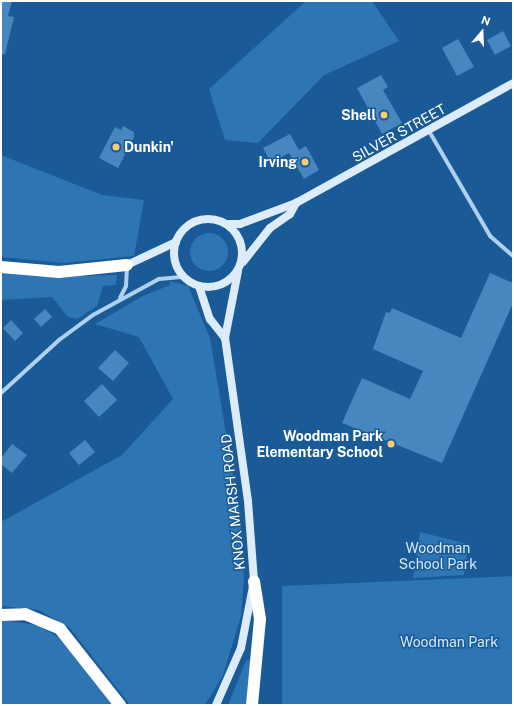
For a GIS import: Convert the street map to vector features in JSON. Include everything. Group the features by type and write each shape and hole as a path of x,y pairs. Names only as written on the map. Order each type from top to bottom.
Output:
{"highway":[{"path":"1,266 59,272 127,265"},
{"path":"252,705 260,620 254,581"},
{"path":"1,615 25,614 60,629 120,705"}],"main road":[{"name":"SILVER STREET","path":"228,224 240,224 296,202 429,131 513,83"},
{"name":"SILVER STREET","path":"239,268 270,228 290,214 296,202"},
{"path":"200,220 217,220 228,224 241,242 239,268 225,283 199,286 184,277 176,264 176,242 184,228 200,220"},
{"path":"127,265 176,242"},
{"name":"KNOX MARSH ROAD","path":"216,705 241,648 254,581 248,501 225,338 239,268"},
{"path":"199,286 210,319 225,338"}],"street":[{"path":"429,131 490,236 513,256"},
{"path":"120,298 126,286 127,265"},
{"path":"1,393 59,340 120,298 160,279 184,277"}],"green space":[{"path":"306,1 372,1 399,41 324,75 258,143 225,140 209,89"},
{"path":"1,155 102,195 144,200 134,256 63,263 1,257"},
{"path":"209,233 222,239 228,252 222,265 209,271 196,265 190,252 196,239"},
{"path":"1,273 43,277 117,275 116,285 103,286 97,306 77,319 68,317 52,297 1,300"},
{"path":"169,281 188,286 210,338 240,516 244,578 241,616 223,675 205,705 130,705 70,628 39,610 1,606 1,522 122,455 173,399 139,337 95,324 143,296 170,285"},
{"name":"Woodman School Park","path":"420,532 468,544 464,575 413,578"},
{"name":"Woodman Park","path":"513,576 513,705 282,705 282,586"},
{"path":"1,620 37,625 63,640 113,705 1,705"},
{"path":"252,659 248,705 228,705 246,661"}],"building":[{"path":"1,1 12,1 8,16 14,17 5,54 1,54"},
{"path":"503,31 511,46 495,55 487,40"},
{"path":"458,39 474,67 457,76 442,48"},
{"path":"381,75 388,87 383,90 402,123 382,134 357,88"},
{"name":"Dunkin'","path":"123,126 134,132 134,137 118,168 99,158 115,127 121,130"},
{"path":"290,134 299,150 306,146 319,170 304,179 289,153 271,163 263,148"},
{"path":"490,273 513,283 513,303 442,463 342,423 362,378 410,399 423,371 373,349 386,312 390,313 392,308 461,338"},
{"path":"45,309 52,317 41,327 34,319"},
{"path":"11,320 23,333 15,341 3,328"},
{"path":"115,350 129,363 113,381 98,368"},
{"path":"102,384 117,400 99,417 84,401"},
{"path":"85,440 95,452 79,465 69,453"},
{"path":"12,444 27,455 12,473 1,464 1,458"}],"place":[{"name":"Shell","path":"384,115"},
{"name":"Dunkin'","path":"116,147"},
{"name":"Irving","path":"305,162"},
{"name":"Woodman Park Elementary School","path":"391,444"}]}
